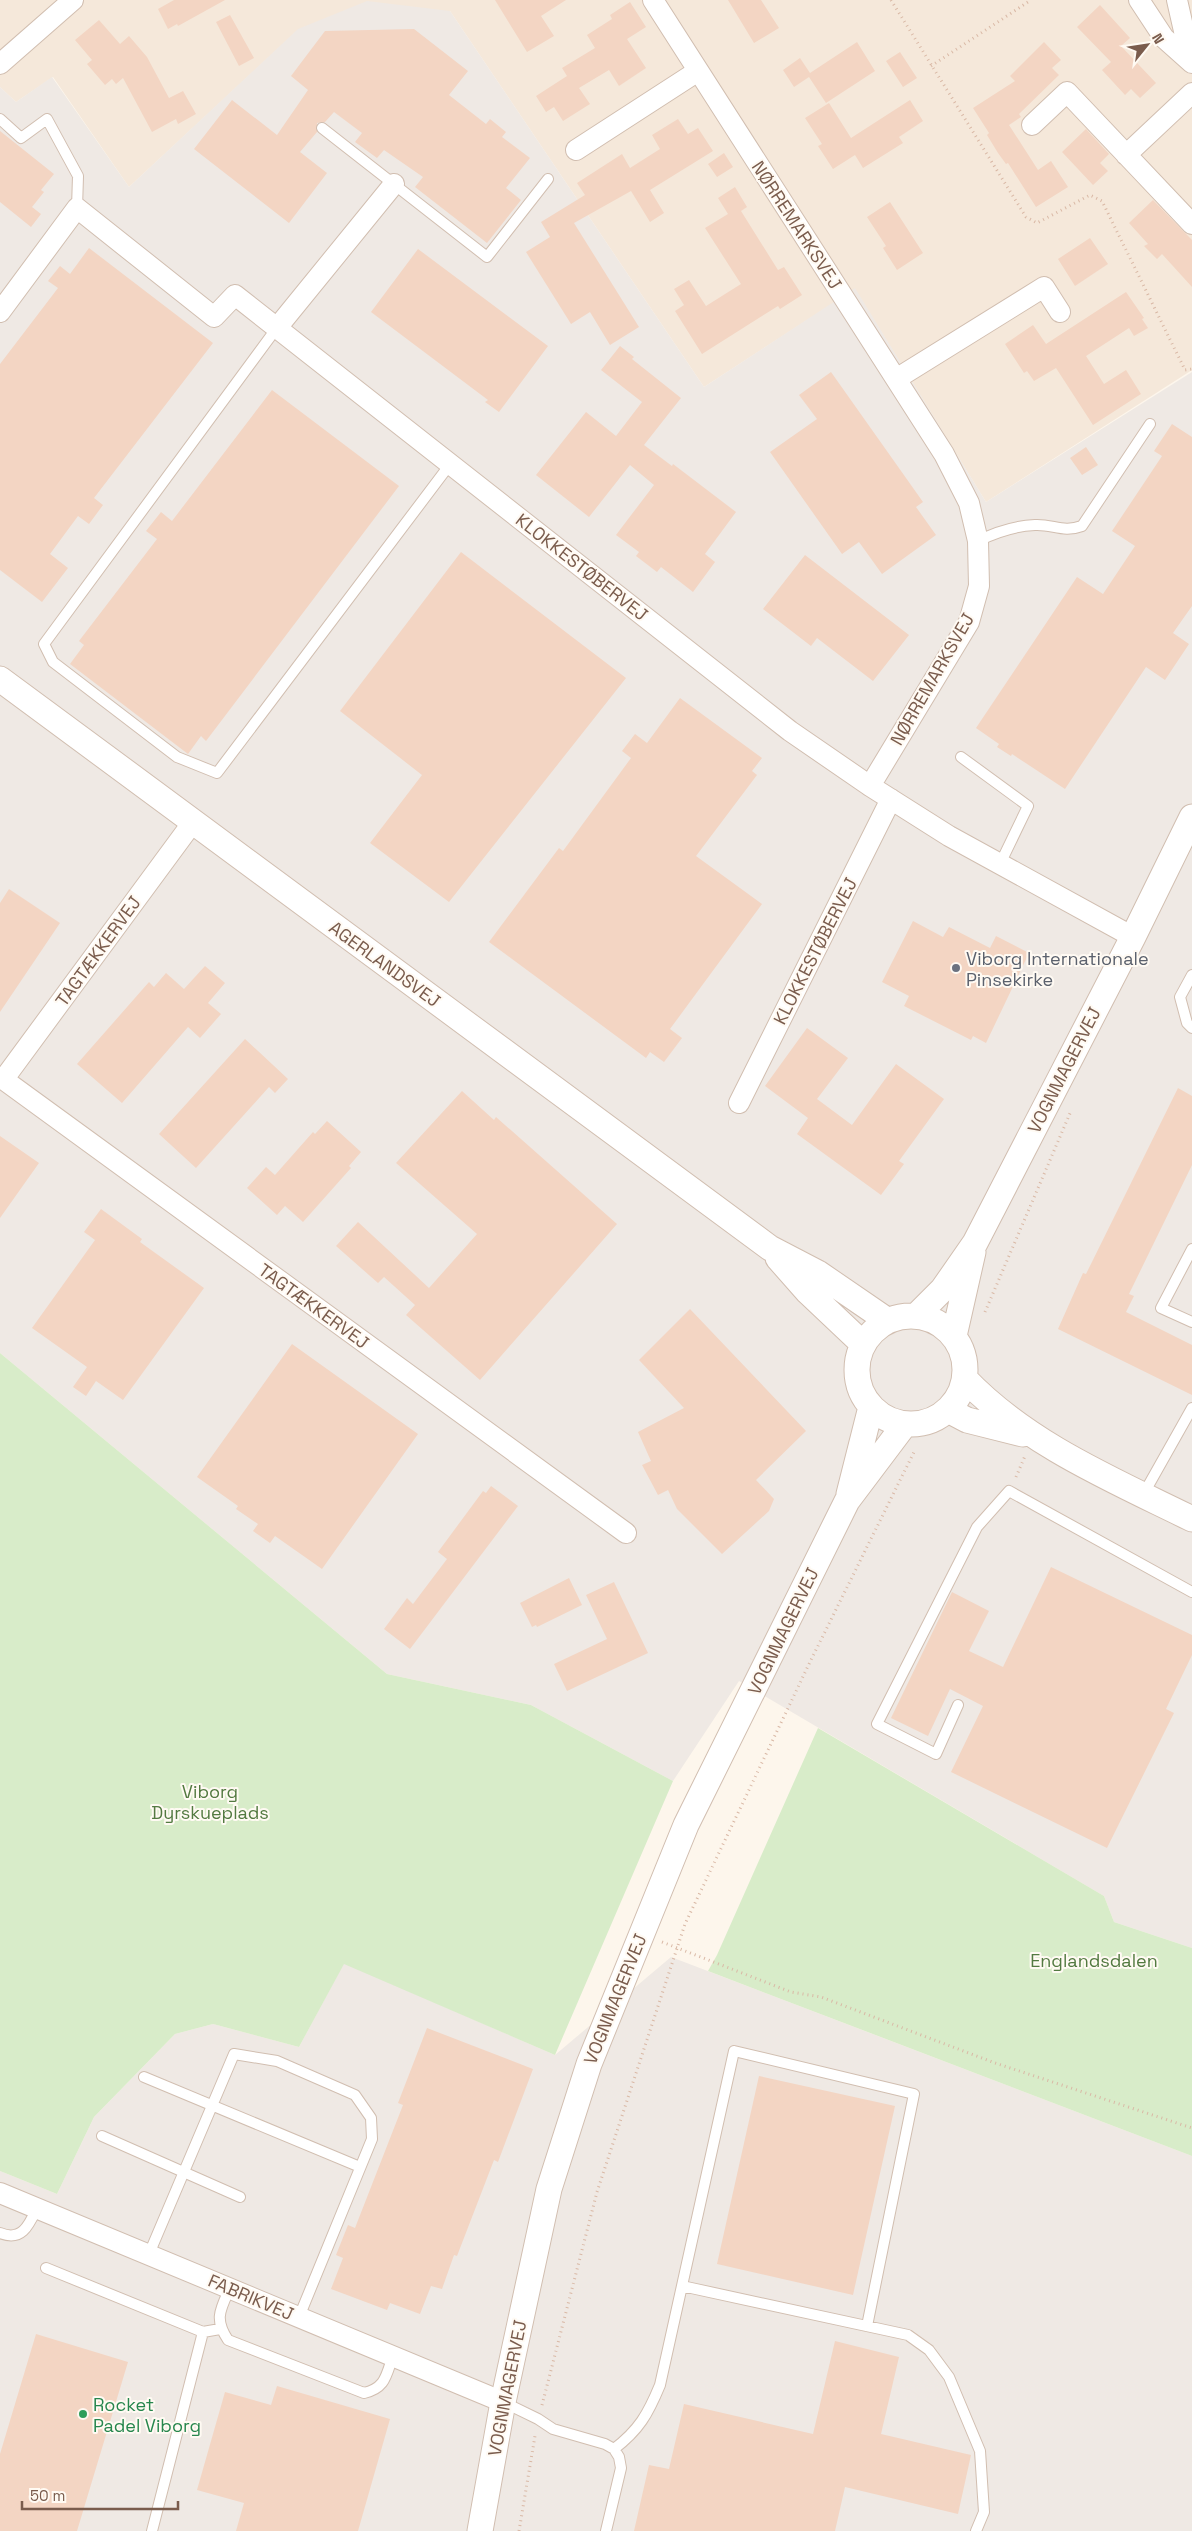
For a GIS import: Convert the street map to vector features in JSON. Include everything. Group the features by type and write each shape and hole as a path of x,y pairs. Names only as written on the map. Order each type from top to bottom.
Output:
{"street":[{"path":"0,64 73,0"},
{"name":"NØRREMARKSVEJ","path":"653,0 944,454 969,503 978,541 979,586 969,622 870,786"},
{"path":"1139,0 1164,38 1191,63"},
{"path":"1177,0 1191,63"},
{"path":"576,150 698,71"},
{"path":"1032,125 1068,92 1192,224"},
{"path":"1126,155 1192,93"},
{"path":"276,330 394,184"},
{"path":"0,312 77,208"},
{"name":"KLOKKESTØBERVEJ","path":"77,208 214,317 235,296 276,330 451,463 790,731 891,800 949,836 1133,937"},
{"path":"896,379 1044,287 1060,312"},
{"name":"AGERLANDSVEJ","path":"0,679 770,1248 818,1273 888,1321"},
{"name":"KLOKKESTØBERVEJ","path":"740,1103 891,800"},
{"name":"VOGNMAGERVEJ","path":"916,1316 943,1288 975,1242 1133,937 1192,817"},
{"name":"TAGTÆKKERVEJ","path":"194,822 1,1079 626,1533"},
{"name":"VOGNMAGERVEJ","path":"954,1336 975,1242"},
{"name":"AGERLANDSVEJ","path":"770,1248 808,1292 864,1344"},
{"path":"939,1416 959,1396 965,1379 965,1363 961,1348 954,1336 943,1326 916,1316 888,1321 874,1330 864,1344 857,1360 857,1378 863,1394 871,1407 892,1421 905,1424 939,1416 967,1420 1033,1437"},
{"path":"965,1379 982,1397 1033,1437 1192,1519"},
{"name":"VOGNMAGERVEJ","path":"847,1501 871,1407"},
{"name":"VOGNMAGERVEJ","path":"480,2531 503,2402 549,2189 589,2064 686,1825 847,1501 905,1424"},
{"name":"FABRIKVEJ","path":"0,2192 503,2402"}],"lane":[{"path":"0,119 21,138 47,119 78,176 77,208"},
{"path":"322,128 487,257 548,180"},
{"path":"276,330 44,644 53,662 177,757 217,773 451,463"},
{"path":"978,541 997,531 1036,525 1070,530 1082,526 1150,424"},
{"path":"961,758 1028,806 1000,864"},
{"path":"1192,975 1180,998 1187,1023 1192,1028"},
{"path":"1192,1248 1161,1308 1192,1322"},
{"path":"1143,1495 1192,1408"},
{"path":"958,1705 936,1754 877,1724 977,1527 1009,1491 1192,1592"},
{"path":"614,2449 628,2438 647,2417 657,2393 734,2051 914,2094 867,2326"},
{"path":"149,2254 234,2054 277,2061 355,2095 371,2118 372,2139 299,2317"},
{"path":"144,2077 360,2167"},
{"path":"102,2136 240,2197"},
{"path":"0,2233 8,2236 20,2234 28,2228 37,2208"},
{"path":"46,2268 203,2332 220,2329"},
{"path":"682,2286 908,2335 929,2350 949,2377 980,2451 984,2512 976,2531"},
{"path":"230,2288 219,2314 220,2329 228,2340 364,2393 374,2391 383,2384 393,2356"},
{"path":"152,2531 203,2332"},
{"path":"503,2402 538,2419 553,2429 605,2444 614,2449 620,2457 621,2468 606,2531"}],"path":[{"path":"891,0 1026,217 1037,223 1090,195 1102,201 1185,370 1192,369"},
{"path":"932,66 1031,0"},
{"path":"981,1320 1073,1105"},
{"path":"519,2531 538,2419 597,2192 685,1924 806,1671 939,1416"},
{"path":"1009,1491 1033,1437"},
{"path":"677,1949 791,1992 821,1996 996,2063 1192,2128"}],"shaded area":[{"path":"0,0 1192,0 1192,370 986,502 855,289 704,387 450,11 299,29 129,187 53,77 16,102 0,87"},
{"path":"367,1 450,11 704,387 855,288 986,502 1192,372 1192,1948 1114,1922 1104,1896 739,1681 673,1781 531,1705 387,1674 0,1353 0,87 16,102 52,77 129,187 298,29"},
{"path":"671,1957 1192,2156 1192,2531 0,2531 0,2171 57,2194 94,2117 175,2034 213,2024 299,2047 344,1963 555,2055"}],"green space":[{"name":"Viborg Dyrskueplads","path":"0,1353 387,1674 531,1705 673,1781 555,2055 344,1964 299,2047 213,2024 175,2034 94,2117 57,2194 0,2171"},
{"name":"Englandsdalen","path":"818,1728 1104,1896 1114,1922 1192,1948 1192,2156 708,1971 717,1955"}],"building":[{"path":"174,0 225,0 178,26 177,24 168,29 158,9"},
{"path":"495,0 566,0 541,16 554,36 527,52"},
{"path":"728,0 761,0 779,28 754,43"},
{"path":"630,2 646,27 627,39 646,68 619,86 609,70 579,88 590,104 563,121 554,107 546,112 536,96 567,76 562,68 595,48 587,35 612,19 610,15"},
{"path":"1100,5 1130,38 1121,46 1156,83 1140,98 1131,89 1125,95 1102,70 1111,62 1077,27"},
{"path":"230,15 254,58 239,66 216,22"},
{"path":"99,20 120,44 129,36 147,57 169,98 183,91 196,114 178,124 176,119 152,132 123,78 116,84 112,79 105,85 87,64 92,60 75,40"},
{"path":"414,29 468,71 449,95 486,124 490,119 506,132 502,137 530,158 506,188 521,200 487,243 415,187 423,177 384,150 377,158 355,142 362,133 334,112 325,122 317,123 317,132 300,152 327,173 289,223 194,149 232,100 277,135 308,90 291,76 325,31"},
{"path":"857,42 875,71 826,103 809,77 794,87 783,70 800,58 810,73"},
{"path":"1044,42 1061,60 1052,68 1059,75 1019,114 1021,117 1009,125 1038,170 1051,161 1068,187 1036,207 1008,163 1006,164 998,153 987,135 989,133 973,108 1015,81 1010,76"},
{"path":"900,52 917,78 903,87 886,61"},
{"path":"910,100 923,121 899,137 903,143 863,168 855,155 833,169 818,146 822,144 805,118 829,103 851,138"},
{"path":"678,119 688,134 698,128 713,151 650,190 664,213 650,222 631,191 574,223 639,327 610,345 590,312 571,324 526,252 550,237 541,222 585,195 577,183 622,154 630,168 660,149 652,135"},
{"path":"1086,129 1109,154 1100,163 1108,171 1093,185 1062,152"},
{"path":"0,131 54,174 41,190 44,192 32,207 41,214 31,227 0,202"},
{"path":"724,153 733,167 717,177 708,164"},
{"path":"735,187 747,207 741,211 778,270 784,267 802,295 780,309 778,306 702,354 675,311 684,305 674,289 689,280 706,306 741,284 705,228 728,214 718,198"},
{"path":"1153,200 1192,240 1192,287 1162,254 1157,259 1144,246 1148,244 1129,223"},
{"path":"890,202 923,253 897,270 883,248 886,246 867,217"},
{"path":"1090,238 1108,264 1075,286 1058,259"},
{"path":"89,248 213,343 94,498 103,505 89,524 78,516 50,554 68,568 42,602 0,570 0,364 58,288 48,281 60,266 70,274"},
{"path":"418,249 548,346 499,412 485,402 488,400 371,312"},
{"path":"1126,292 1144,318 1142,319 1148,328 1134,336 1129,328 1086,356 1104,384 1126,370 1141,394 1093,425 1056,368 1034,381 1027,371 1024,373 1005,344 1033,325 1046,344"},
{"path":"620,346 634,357 632,359 681,398 644,445 672,466 673,464 736,512 705,554 715,562 693,592 661,567 657,572 636,556 639,552 616,535 654,485 630,465 589,517 536,475 586,412 616,436 642,402 601,370"},
{"path":"831,372 923,502 916,507 936,535 882,574 859,542 842,554 770,452 817,419 799,395"},
{"path":"272,390 399,486 206,741 201,736 188,754 70,664 84,645 79,641 157,539 146,531 161,512 172,521"},
{"path":"1172,424 1192,437 1192,606 1173,633 1189,644 1165,680 1146,667 1065,789 1012,754 1011,756 997,747 999,744 976,728 1077,577 1103,594 1135,546 1112,531 1162,456 1154,451"},
{"path":"1086,447 1098,465 1082,475 1070,458"},
{"path":"461,552 626,678 449,902 370,843 422,775 340,711"},
{"path":"805,555 909,635 873,681 817,638 811,646 763,609"},
{"path":"680,698 762,758 752,771 757,775 696,856 762,904 670,1029 682,1038 664,1062 650,1052 646,1058 489,942 559,848 563,851 631,758 622,751 635,734 647,743"},
{"path":"9,889 60,923 0,1012 0,903"},
{"name":"Viborg Internationale Pinsekirke","path":"913,921 943,937 949,927 990,948 996,936 1029,953 986,1043 973,1036 971,1040 904,1006 909,996 882,982"},
{"path":"205,966 225,983 208,1003 221,1014 200,1038 188,1027 122,1103 77,1064 149,982 154,987 166,973 184,989"},
{"path":"807,1028 848,1058 817,1099 852,1125 896,1064 944,1099 899,1161 904,1164 881,1195 797,1134 808,1118 765,1086"},
{"path":"245,1039 288,1079 275,1093 269,1087 196,1168 159,1134"},
{"path":"1178,1088 1192,1096 1192,1165 1129,1294 1134,1296 1126,1312 1192,1345 1192,1395 1058,1329 1083,1273 1086,1274"},
{"path":"462,1091 494,1120 496,1117 617,1224 480,1380 406,1315 415,1305 384,1277 378,1283 336,1246 358,1222 429,1288 477,1234 396,1163"},
{"path":"327,1121 361,1152 349,1166 351,1168 303,1222 285,1206 277,1215 247,1188 266,1167 275,1175 313,1132 315,1134"},
{"path":"0,1136 39,1163 0,1218"},
{"path":"101,1209 142,1239 140,1242 204,1288 123,1400 96,1381 86,1396 73,1387 87,1367 32,1328 95,1240 84,1232"},
{"path":"690,1309 806,1431 756,1480 774,1499 769,1511 722,1554 677,1509 668,1490 658,1495 642,1465 651,1461 638,1432 684,1408 639,1360"},
{"path":"292,1344 418,1434 322,1569 275,1536 270,1543 253,1531 258,1524 236,1509 238,1506 197,1477"},
{"path":"491,1486 518,1506 410,1649 384,1629 407,1598 413,1604 447,1559 438,1552 483,1491 486,1493"},
{"path":"1051,1567 1192,1635 1192,1655 1166,1709 1174,1713 1107,1848 951,1772 983,1706 950,1689 928,1736 891,1718 952,1592 989,1611 969,1651 1003,1667"},
{"path":"569,1578 582,1605 537,1627 536,1625 532,1627 520,1603"},
{"path":"614,1582 648,1653 567,1691 554,1664 607,1639 586,1595"},
{"path":"427,2028 533,2069 498,2162 494,2160 457,2256 454,2255 442,2289 431,2286 420,2314 390,2303 387,2310 331,2289 343,2258 336,2255 348,2225 355,2228 403,2105 398,2103"},
{"path":"759,2076 895,2106 853,2295 717,2264"},
{"path":"36,2334 128,2362 77,2531 0,2531 0,2454"},
{"path":"835,2341 899,2357 881,2434 971,2455 958,2514 845,2487 835,2531 634,2531 649,2465 669,2469 684,2404 813,2434"},
{"path":"277,2386 390,2419 358,2531 236,2531 244,2503 197,2490 225,2392 271,2405"}],"place":[{"name":"Viborg Internationale Pinsekirke","path":"956,968"},
{"name":"Rocket Padel Viborg","path":"83,2414"}]}
